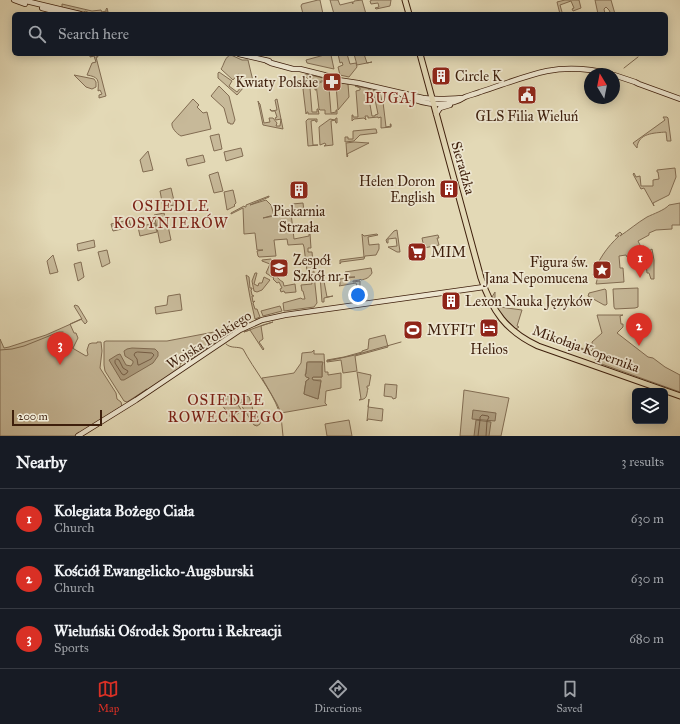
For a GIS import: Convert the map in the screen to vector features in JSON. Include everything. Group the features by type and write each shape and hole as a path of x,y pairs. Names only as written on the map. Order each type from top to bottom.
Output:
{"main road":[{"path":"405,0 408,12"},
{"name":"Sieradzka","path":"421,56 484,287"},
{"name":"Mikołaja Kopernika","path":"484,287 500,318 510,329 531,343 680,396"}],"street":[{"path":"14,0 59,12"},
{"path":"22,0 72,12"},
{"path":"247,56 293,69 300,69 332,77 338,80 358,83 433,102 455,102"},
{"path":"436,114 440,108 466,97 529,76 548,71 584,70"},
{"path":"620,77 680,98"},
{"path":"433,102 466,97"},
{"name":"Wojska Polskiego","path":"78,436 136,400 234,334 259,322 285,314 484,287"}],"shaded area":[{"path":"320,0 323,12 302,12 302,4"},
{"path":"330,0 338,0 340,5 362,0 365,12 333,12"},
{"path":"391,0 390,6 376,9 375,8 379,7 378,3 371,4 370,1"},
{"path":"565,0 579,0 581,8 573,11 572,9 574,8 571,1 560,5 562,12 560,12 557,2"},
{"path":"595,0 611,0 614,12 610,12 606,7 604,9 605,12 598,12"},
{"path":"62,4 92,11 101,10 102,12 84,12 62,8"},
{"path":"94,56 98,57 96,57 106,96 99,98 99,95 102,94 100,90 98,91 97,79 87,75 92,63 96,62"},
{"path":"229,56 233,56 242,60 248,60 253,81 251,79 237,95 218,78 218,73 219,72 232,81 229,86 237,92 247,80 238,74 233,80 221,69"},
{"path":"321,56 331,56 334,69 307,63 306,60"},
{"path":"338,56 348,56 350,64 356,63 357,67 349,77 340,75 338,67 343,65 342,62 340,63"},
{"path":"355,56 365,56 367,63 357,65"},
{"path":"306,74 327,79 313,84 304,75"},
{"path":"74,75 94,79 96,82 96,87 92,89 86,87"},
{"path":"327,80 325,87 329,86 335,87 335,90 334,87 329,88 331,113 336,112 337,110 337,114 325,114 325,110 319,109 316,84"},
{"path":"336,81 348,84 349,97 338,110 336,85"},
{"path":"313,85 315,87 310,88 312,112 317,112 318,109 319,114 308,114 307,112 306,114 303,89"},
{"path":"219,86 229,96 235,120 233,124 228,123 224,108 211,96"},
{"path":"355,86 371,89 368,90 368,93 372,116 378,114 373,90 380,92 383,102 386,127 391,127 381,128 381,117 368,118 368,116 365,116 366,120 364,118 354,119 352,121 352,115 353,117 358,117 356,91 360,90 360,88"},
{"path":"193,99 199,105 197,107 203,113 207,112 211,129 181,136 172,127 172,123"},
{"path":"277,99 281,119 276,120 275,118 277,117 275,111 272,111 277,110 275,100"},
{"path":"258,101 264,123 270,122 269,118 273,118 277,123 276,126 280,126 281,119 283,129 263,125"},
{"path":"663,117 668,118 671,141 667,141 666,132 647,135 640,139 637,148 633,143 665,120"},
{"path":"308,119 317,119 317,122 315,120 311,121 313,145 318,145 308,146 306,121"},
{"path":"330,119 335,120 331,121 333,145 324,146 326,145 325,143 320,145 319,127"},
{"path":"376,129 377,133 360,135 354,141 345,142 345,137 348,137 348,139 353,139 353,131"},
{"path":"219,134 222,149 214,151 210,136"},
{"path":"346,143 369,143 347,154 347,157"},
{"path":"241,148 243,156 226,161 224,152"},
{"path":"148,151 153,170 143,172 140,160"},
{"path":"203,155 205,162 188,166 186,159"},
{"path":"675,168 676,177 669,195 653,203 654,206 644,188 641,189 633,174 634,173 636,177 640,176 641,186 653,186 653,180 659,179 657,170"},
{"path":"218,172 223,191 214,193 209,175"},
{"path":"171,188 175,205 163,207 160,191"},
{"path":"233,190 236,203 234,205 235,206 227,210 224,192"},
{"path":"269,196 250,205 266,200 271,205 274,215 263,218 291,213 294,239 309,236 310,234 311,248 308,248 308,252 312,252 314,273 309,273 307,271 303,244 288,245 287,239 274,240 276,256 259,257 257,251 263,250 257,250 255,233 244,234 243,208 231,214 244,206 246,207 246,205"},
{"path":"303,203 304,211 308,210 308,213 306,211 292,213 292,204"},
{"path":"680,203 680,225 672,225 672,229 656,230 638,241 641,247 644,246 647,252 652,249 654,260 654,279 651,279 649,273 647,273 646,263 630,265 626,255 619,256 620,268 623,268 624,282 596,284 598,276 593,275 595,269 603,254 619,236 615,236 620,232 622,234 620,236 643,219 669,205"},
{"path":"164,213 167,226 157,228 154,215"},
{"path":"129,220 131,227 113,231 111,224"},
{"path":"155,223 157,232 140,236 138,227"},
{"path":"168,226 171,240 160,243 157,228"},
{"path":"397,230 400,252 388,247 397,246 396,238 388,239 388,243 386,240 394,231"},
{"path":"362,234 364,236 378,235 368,237 369,245 379,244 379,249 376,255 365,256 364,259 341,262 340,264 340,260 364,257"},
{"path":"438,235 439,238 437,238 439,245 424,248 422,238"},
{"path":"94,240 95,247 78,251 77,244"},
{"path":"107,250 110,263 102,267 98,252"},
{"path":"53,255 58,272 50,274 47,261"},
{"path":"271,259 274,262 277,276 283,282 284,286 295,284 296,292 281,292 280,289 282,288 279,282 277,283 273,277 266,273 270,264 262,260"},
{"path":"81,262 84,277 78,281 74,264"},
{"path":"371,268 372,273 369,277 363,280 360,279 353,281 360,281 360,286 357,287 356,283 339,286 340,279 355,277 346,277 345,272"},
{"path":"255,273 257,273 254,284 258,286 259,283 262,283 264,277 270,280 262,290 257,292 254,291 252,281"},
{"path":"246,275 249,277 250,288 252,288 251,290 252,295 254,296 252,296 253,302 255,301 253,303 255,309 257,309 260,317 255,319 250,297"},
{"path":"314,275 317,303 314,307 284,311 283,303 301,298 305,299 301,285 312,284 311,278 300,280 300,277"},
{"path":"320,276 323,276 327,297 333,296 324,298 324,302 322,302"},
{"path":"638,288 638,307 615,309 613,289"},
{"path":"605,289 606,305 588,296 589,293"},
{"path":"495,292 495,298 500,307 522,310 517,326 519,327 516,329 496,306 492,297"},
{"path":"180,294 182,310 156,314 155,307 167,305 168,296"},
{"path":"75,305 78,306 87,322 85,324 74,306"},
{"path":"280,306 282,311 263,316 261,311"},
{"path":"597,315 623,315 620,316 623,327 617,333 648,357 653,358 665,367 680,375 680,392 596,362 592,342 602,333"},
{"path":"273,322 261,326 263,339 259,342 264,349 263,350 250,330 244,332 263,325"},
{"path":"70,324 78,338 73,348 70,345 69,346 86,356 88,355 87,350 89,344 101,342 102,351 100,368 116,393 117,399 121,402 122,406 80,433 79,432 75,436 0,436 0,339 4,348 9,347 46,335"},
{"path":"214,332 218,341 189,360 210,348 192,361 185,363 183,362 180,364 177,371 127,403 147,389 127,402 124,401 105,371 104,342 106,341 167,341"},
{"path":"385,335 388,347 355,356 357,371 343,373 341,360 327,362 327,360 362,352 368,349 369,339"},
{"path":"573,346 593,351 574,349 572,348"},
{"path":"314,350 314,354 324,354 325,372 328,372 328,375 341,373 341,388 326,391 325,403 327,405 281,413 262,378 294,373 301,363 302,353 312,352","holes":["322,362 322,377 312,378 313,380 321,380 318,399 304,394 306,381 309,379 305,375 307,363"]},
{"path":"357,372 371,375 369,386 367,386 366,397 359,400 361,399"},
{"path":"385,384 397,385 396,398 393,399 392,397 384,396"},
{"path":"464,390 509,398 501,436 460,436"},
{"path":"231,394 242,411 231,418 220,402"},
{"path":"246,396 249,397 254,413 260,422 257,426 254,425 239,402 242,402 241,400"},
{"path":"368,407 383,409 382,421 368,419 367,421"},
{"path":"349,420 352,436 327,436 325,424"}],"water":[{"path":"132,348 155,349 158,352 158,356 153,363 124,380 121,380 109,360 120,354 126,365 131,366 133,361 125,356 124,351"},
{"path":"307,362 323,362 322,377 312,378 313,380 321,381 318,399 304,394 306,381 309,379 305,375"},
{"path":"473,410 496,413 495,421 472,419"},
{"path":"476,420 491,422 489,436 474,436"}],"waterway":[{"path":"624,68 638,57"},
{"path":"0,350 24,346 59,332 63,332"},
{"path":"327,361 401,342"},
{"path":"226,344 243,349 267,387 279,411 283,436"}],"place":[{"name":"Circle K","path":"441,76"},
{"name":"Kwiaty Polskie","path":"332,82"},
{"name":"GLS Filia Wieluń","path":"527,95"},
{"name":"Helen Doron English","path":"449,189"},
{"name":"Piekarnia Strzała","path":"299,190"},
{"name":"MIM","path":"417,252"},
{"name":"Zespół Szkół nr 1","path":"279,268"},
{"name":"Figura św. Jana Nepomucena","path":"602,270"},
{"name":"Kolegiata Bożego Ciała","path":"640,278"},
{"name":"Lexon Nauka Języków","path":"451,301"},
{"name":"Helios","path":"489,328"},
{"name":"MYFIT","path":"413,330"},
{"name":"Kościół Ewangelicko-Augsburski","path":"639,346"},
{"name":"Wieluński Ośrodek Sportu i Rekreacji","path":"60,365"}],"district":[{"name":"BUGAJ","path":"391,98"},
{"name":"OSIEDLE KOSYNIERÓW","path":"171,214"},
{"name":"OSIEDLE ROWECKIEGO","path":"226,408"}]}
